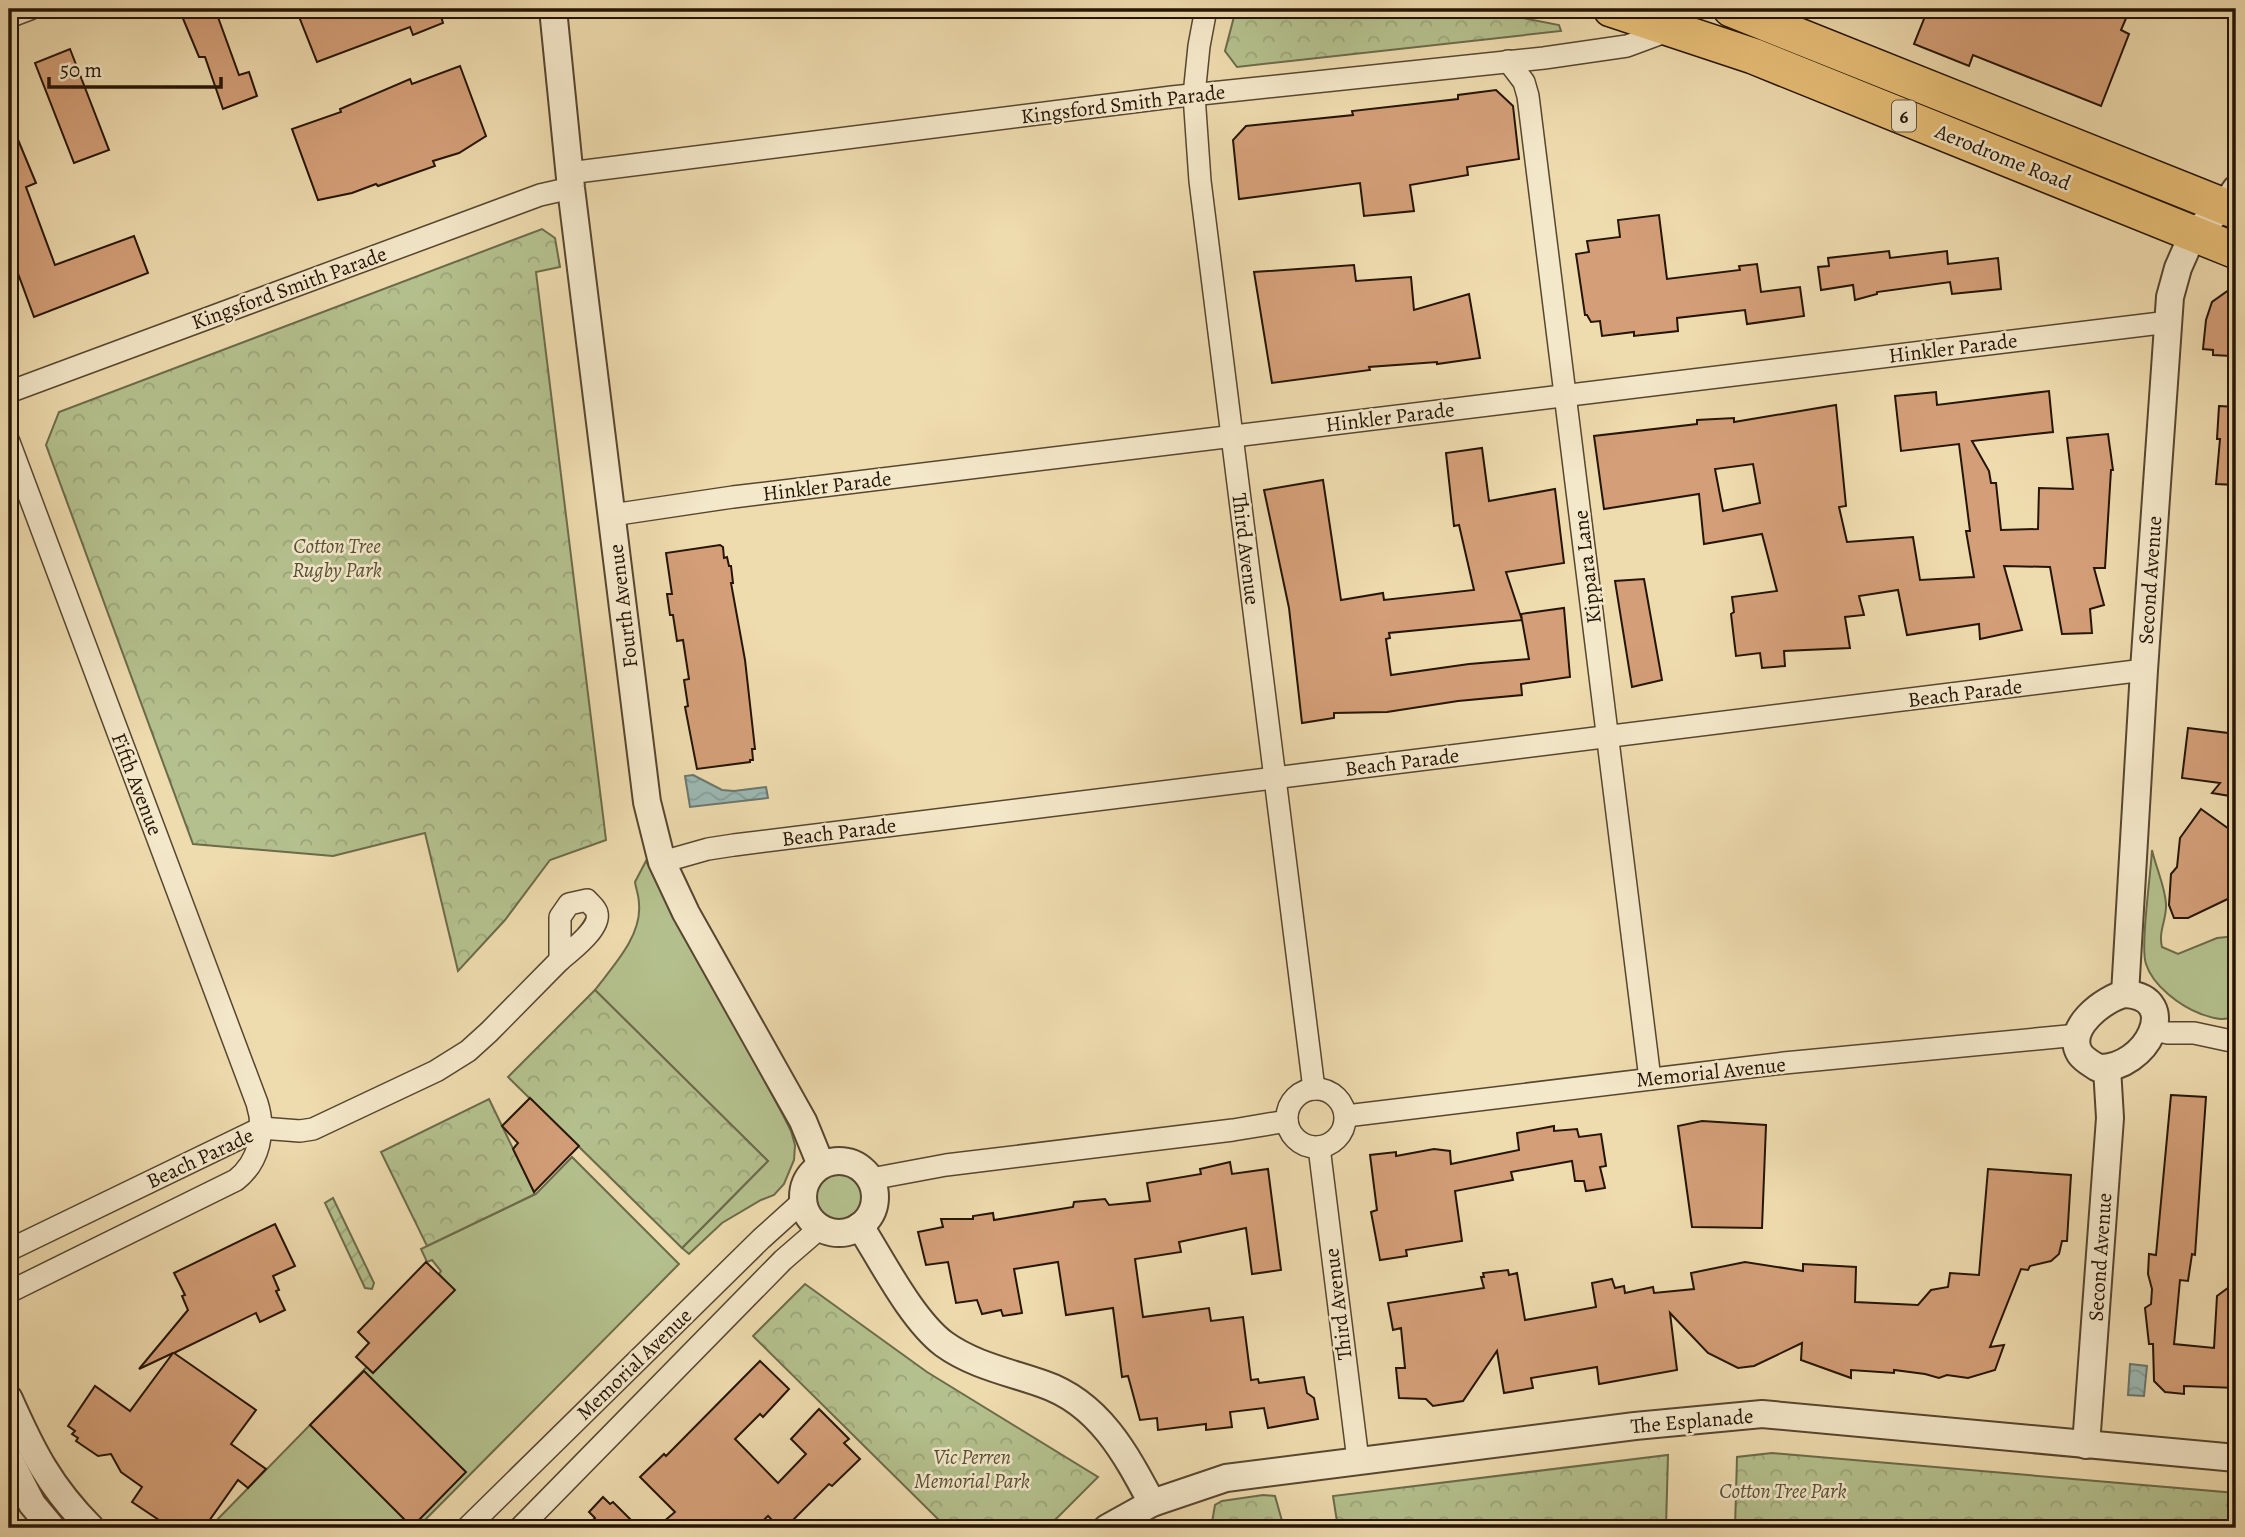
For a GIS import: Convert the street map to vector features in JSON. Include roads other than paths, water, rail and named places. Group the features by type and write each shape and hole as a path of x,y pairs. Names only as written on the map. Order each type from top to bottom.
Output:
{"main road":[{"name":"Aerodrome Road","path":"1611,9 1674,28 1819,82 2236,251"},
{"name":"Aerodrome Road","path":"1731,9 2232,202"}],"street":[{"path":"9,17 30,9"},
{"name":"Fourth Avenue","path":"553,9 570,181 646,791 662,862 686,913 803,1121 821,1165"},
{"name":"Third Avenue","path":"1206,9 1194,95 1200,181 1314,1089"},
{"name":"Kingsford Smith Parade","path":"9,393 540,195 570,181 1194,95 1627,46 1674,28"},
{"name":"Kippara Lane","path":"1508,61 1524,82 1528,96 1650,1079"},
{"name":"Second Avenue","path":"2125,994 2144,670 2173,283 2193,234 2232,202"},
{"name":"Hinkler Parade","path":"612,515 733,497 2169,322"},
{"name":"Fifth Avenue","path":"10,452 257,1103 261,1128"},
{"name":"Beach Parade","path":"662,862 734,845 2144,670"},
{"path":"261,1128 300,1131 313,1129 436,1071 468,1051 560,960"},
{"path":"2125,994 2144,999 2152,1007 2155,1021 2153,1030 2143,1047 2123,1064 2098,1068 2080,1053 2078,1035 2084,1021 2099,1006 2115,996 2125,994"},
{"path":"2153,1030 2168,1034 2194,1033 2236,1042"},
{"name":"Memorial Avenue","path":"1346,1116 1650,1079 2078,1035"},
{"name":"Second Avenue","path":"2086,1445 2110,1118 2107,1068"},
{"path":"1314,1089 1332,1093 1344,1107 1346,1116 1345,1125 1336,1141 1319,1147 1310,1147 1294,1138 1287,1121 1291,1103 1297,1096 1314,1089"},
{"path":"871,1179 946,1165 1287,1121"},
{"name":"Beach Parade","path":"9,1250 261,1128"},
{"name":"Beach Parade","path":"9,1292 236,1181 250,1166 261,1128"},
{"name":"Third Avenue","path":"1319,1147 1358,1460"},
{"path":"832,1161 854,1164 864,1170 871,1179 875,1200 872,1210 860,1226 840,1233 820,1228 806,1213 802,1202 806,1181 812,1171 821,1165 832,1161"},
{"name":"Memorial Avenue","path":"467,1528 802,1202"},
{"path":"860,1226 923,1326 944,1344 974,1362 1047,1385 1086,1407 1110,1431 1153,1503"},
{"name":"Memorial Avenue","path":"520,1528 783,1260 820,1228"},
{"path":"9,1399 44,1472 91,1528"},
{"name":"The Esplanade","path":"1107,1528 1153,1503 1226,1478 1671,1422 1762,1414 2236,1458"},
{"path":"9,1459 43,1528"},
{"path":"32,1504 52,1528"}],"water":[{"path":"693,775 722,790 766,787 768,798 690,807 685,776"},
{"path":"2130,1364 2147,1366 2144,1396 2128,1395"}],"park label":[{"name":"Cotton Tree Rugby Park","path":"337,558"},
{"name":"Vic Perren Memorial Park","path":"972,1469"},
{"name":"Cotton Tree Park","path":"1783,1491"}]}
